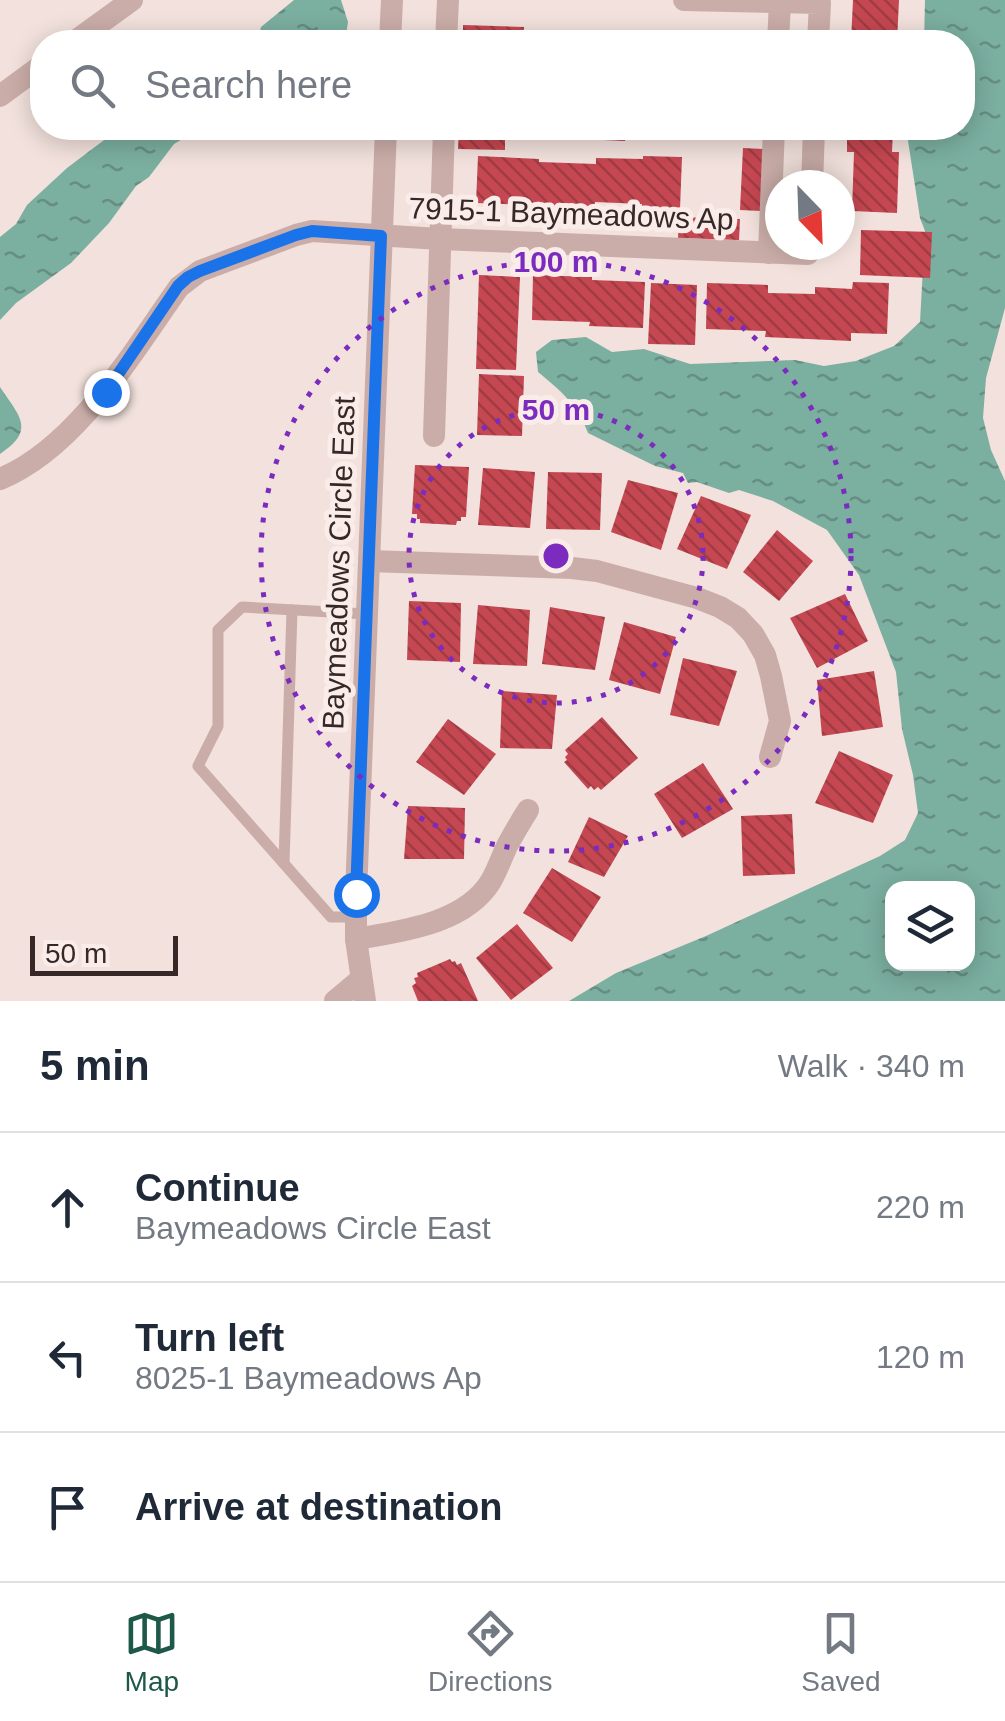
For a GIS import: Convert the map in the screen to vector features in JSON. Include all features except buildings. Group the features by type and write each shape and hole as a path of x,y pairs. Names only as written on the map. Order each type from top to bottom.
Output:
{"street":[{"path":"91,30 132,0"},
{"path":"391,30 392,0"},
{"path":"447,30 448,0"},
{"path":"687,0 820,3 819,30"},
{"path":"779,30 780,2"},
{"path":"0,96 30,74"},
{"name":"Baymeadows Circle East","path":"363,990 356,928 385,140"},
{"path":"434,436 444,140"},
{"path":"772,170 774,140"},
{"path":"813,170 814,140"},
{"name":"7915-1 Baymeadows Ap","path":"0,479 29,465 106,392 188,277 296,235 312,231 765,253"},
{"path":"370,560 572,568 720,607 738,618 765,654 780,721 770,756"},
{"path":"356,928 394,932 432,922 465,907 491,882 528,810"},
{"path":"336,1001 363,990"}],"lane":[{"path":"356,928 331,917 198,766 218,726 218,630 242,607 367,614"},
{"path":"284,864 292,610"}],"water":[{"path":"294,0 341,0 348,22 347,30 260,30"},
{"path":"925,0 1005,0 1005,308 986,378 983,418 1005,481 1005,1001 569,1001 616,973 880,856 905,840 918,813 896,672 859,575 827,530 773,501 739,490 729,493 697,482 688,483 683,473 655,466 588,433 574,406 538,372 536,352 552,340 586,337 612,352 644,349 690,364 795,360 824,366 856,361 894,346 920,322 925,231 908,140 975,140 975,30 924,30"},
{"path":"104,140 181,140 71,263 16,303 0,320 0,237 16,224 27,205"},
{"path":"0,387 18,415 21,430 18,438 0,454"}],"route":[{"path":"106,392 188,277 312,231 381,236 356,894"}]}
